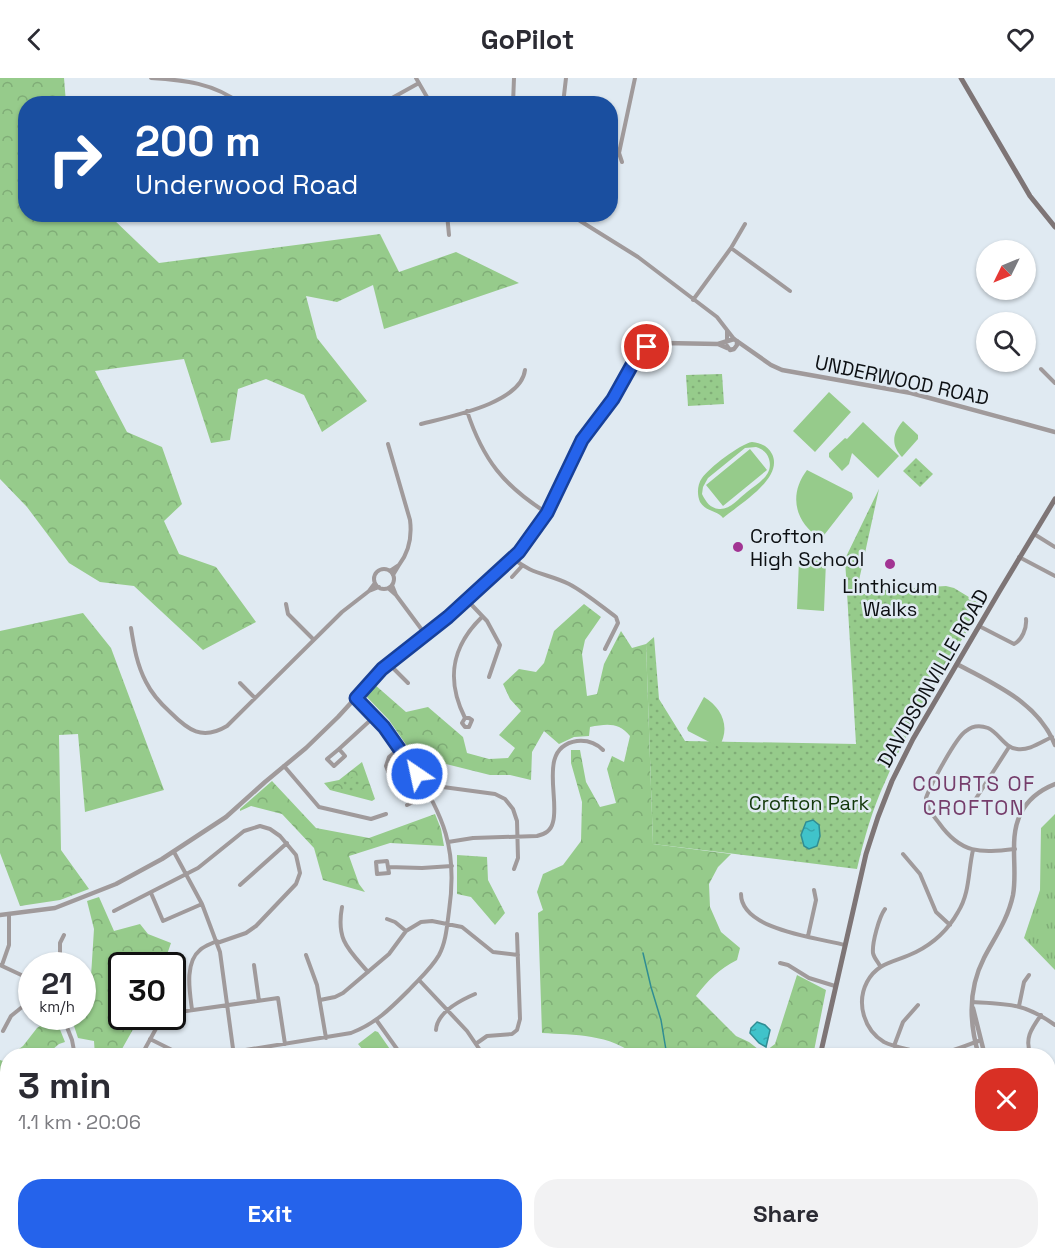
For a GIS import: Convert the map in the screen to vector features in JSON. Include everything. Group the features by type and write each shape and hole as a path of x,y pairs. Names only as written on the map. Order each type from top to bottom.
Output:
{"main road":[{"path":"961,78 1026,188 1055,227"},
{"name":"DAVIDSONVILLE ROAD","path":"823,1048 869,843 885,798 905,755 1055,499"}],"street":[{"path":"151,78 200,83 228,96"},
{"path":"513,96 514,78"},
{"path":"564,96 566,78"},
{"path":"622,162 619,153 635,78"},
{"path":"395,96 417,80 426,96"},
{"path":"448,222 449,235"},
{"path":"582,222 638,257 717,317 735,340 735,348"},
{"path":"693,300 745,224"},
{"path":"730,248 790,291"},
{"path":"727,330 727,348"},
{"path":"0,915 65,905 116,884 174,852 226,817 306,748 388,663 467,600 513,558 547,513 577,450 613,399 640,352 658,344 718,344 735,340"},
{"name":"UNDERWOOD ROAD","path":"735,340 782,370 911,393 1055,432"},
{"path":"718,344 730,350 747,348"},
{"path":"1041,369 1055,383"},
{"path":"421,424 489,404 509,392 521,381 525,370"},
{"path":"467,411 476,438 492,466 512,489 547,513"},
{"path":"388,444 410,520 411,531 407,548 399,565 391,573"},
{"path":"1034,534 1055,547"},
{"path":"513,558 532,572 569,584 616,617 618,623 605,649"},
{"path":"1019,558 1055,576"},
{"path":"512,577 522,566"},
{"path":"131,628 136,656 150,691 185,727 201,733 220,730 227,726 313,639 369,591 379,571 384,569 391,573 394,581 390,587"},
{"path":"375,583 379,587"},
{"path":"369,591 379,587 390,587"},
{"path":"390,587 426,634"},
{"path":"467,600 482,616 500,645 489,677"},
{"path":"286,604 288,614 313,639"},
{"path":"465,718 454,690 453,670 466,634 482,616"},
{"path":"979,626 1014,644 1026,629 1026,619"},
{"path":"388,663 408,683"},
{"path":"957,664 1021,700 1043,722 1055,746"},
{"path":"240,683 255,698"},
{"path":"265,1048 351,1033 377,1021 418,980 439,956 444,945 452,893 452,866 442,820 429,793 400,748 375,716 356,698"},
{"path":"339,749 345,756 334,766 327,759 375,716"},
{"path":"1015,849 986,852 959,844 944,830 927,805 928,793 959,737 972,727 989,729 1010,747 1024,749 1052,737"},
{"path":"448,842 473,838 540,836 551,827 554,820 553,765 563,748 573,742 582,741 596,744 603,750"},
{"path":"975,800 1010,747"},
{"path":"397,794 386,766 389,758 400,748"},
{"path":"284,766 319,807 371,819 386,814"},
{"path":"977,1048 971,1016 974,986 979,969 1009,908 1015,885 1015,828 1025,807 1039,792 1055,784"},
{"path":"407,805 447,786 500,796 511,805 515,813 518,858 514,869"},
{"path":"114,911 198,868 249,828 265,827 275,832 287,843 296,855 300,867 294,888 246,933 201,948 194,957 188,980 192,1010"},
{"path":"240,885 287,843"},
{"path":"904,1048 882,1041 871,1030 864,1019 861,1007 862,994 867,981 880,966 929,945 950,925 960,910 966,894 974,850"},
{"path":"174,852 202,904 217,942 223,963 233,1048"},
{"path":"903,854 920,874 936,912 950,925"},
{"path":"388,867 452,866"},
{"path":"808,936 816,900 814,890"},
{"path":"151,893 163,921 202,904"},
{"path":"741,894 743,906 761,923 845,945"},
{"path":"342,908 339,921 342,938 348,949 368,972"},
{"path":"880,966 873,950 880,918 885,909"},
{"path":"9,914 9,945 1,965 18,973"},
{"path":"387,919 406,931"},
{"path":"320,1000 339,996 389,954 406,931 421,921 448,923 467,929 493,952 518,956"},
{"path":"477,1043 487,1036 512,1035 518,1027 520,1019 517,934"},
{"path":"60,952 60,943 64,935"},
{"path":"306,955 315,979 326,1038"},
{"path":"780,963 788,965 809,978 836,986"},
{"path":"254,965 259,1001"},
{"path":"1019,1006 1024,982 1029,975"},
{"path":"418,980 480,1048"},
{"path":"436,1030 438,1021 448,1011 462,999 476,994"},
{"path":"186,1011 278,998 285,1044"},
{"path":"972,1002 1019,1006 1041,1015 1055,1025"},
{"path":"972,1002 983,1048"},
{"path":"894,1046 903,1022 918,1005"},
{"path":"3,1031 11,1016 18,1010"},
{"path":"1029,1048 1029,1034 1041,1015"},
{"path":"377,1021 396,1048"},
{"path":"68,1030 74,1048"},
{"path":"146,1048 157,1030"},
{"path":"150,1040 167,1048"},
{"path":"956,1048 981,1040"}],"green space":[{"path":"0,78 64,78 65,96 18,96 18,222 116,222 159,263 380,234 399,272 456,252 519,283 384,329 373,285 337,302 306,296 317,338 367,401 322,432 304,395 266,379 238,389 230,440 211,443 184,359 95,371 127,432 162,447 182,504 164,521 179,554 216,567 256,622 203,650 134,586 100,582 69,563 27,507 0,479"},
{"path":"722,374 724,404 688,406 686,375"},
{"path":"829,392 851,412 815,452 793,431"},
{"path":"903,421 918,435 918,439 902,457 896,448 894,439"},
{"path":"863,422 899,456 878,478 852,453 849,464 842,471 829,457 829,453"},
{"path":"758,443 768,449 774,463 772,472 758,490 723,518 705,508 700,502 699,484 702,478 718,463 747,444","holes":["756,447 766,453 769,459 769,470 764,478 727,508 719,509 711,506 702,494 708,478 745,448"]},
{"path":"750,449 767,470 723,506 706,485"},
{"path":"916,458 933,474 920,487 903,471"},
{"path":"807,470 852,493 853,498 821,539 805,525 797,508 798,489"},
{"name":"Crofton Park","path":"879,489 856,594 878,594 882,590 946,586 954,588 982,605 918,714 895,759 872,814 857,869 653,844 646,644 654,637 659,699 685,741 856,744 845,559"},
{"path":"799,560 826,561 824,611 797,609"},
{"path":"584,604 601,617 585,640 582,654 587,696 597,694 604,664 621,631 632,648 646,644 653,844 731,854 718,867 709,884 710,907 721,932 740,948 737,960 714,975 696,996 736,1036 757,1048 624,1048 592,1037 542,1033 538,913 543,910 537,892 543,874 563,865 581,841 582,802 571,763 571,750 580,750 586,782 600,807 616,803 607,769 612,756 624,762 630,736 626,731 612,725 590,727 589,736 574,737 559,744 544,731 532,752 531,780 510,775 490,775 414,756 389,720 366,696 374,684 406,712 428,707 463,737 467,753 489,759 508,758 515,748 499,735 521,711 510,699 503,684 519,669 536,672 544,663 554,631"},
{"path":"83,613 111,648 164,790 85,812 78,734 59,735 61,850 89,889 60,900 20,906 0,853 0,631"},
{"path":"704,697 716,707 723,719 723,740 719,747 688,731 687,728"},
{"path":"362,762 375,799 372,801 330,790 324,783 339,780"},
{"path":"356,775 363,792 348,791 343,782"},
{"path":"272,781 316,828 369,838 435,814 444,846 390,843 349,856 359,884 365,892 323,880 314,848 282,814 251,806 240,811"},
{"path":"1055,814 1055,970 1024,938 1040,890 1041,828"},
{"path":"457,855 487,857 488,880 505,913 495,925 471,897 457,894"},
{"path":"99,897 114,931 140,924 148,934 171,943 168,952 108,952 108,1030 133,1030 123,1048 94,1048 94,1041 78,1038 75,1030 96,1030 96,952 93,952 94,929 87,901"},
{"path":"797,975 826,990 815,1048 770,1048 775,1044"},
{"path":"35,1030 60,1030 65,1042 54,1048 20,1048"},
{"path":"375,1031 389,1048 361,1048 358,1044"}],"water":[{"path":"813,820 819,825 820,836 817,846 809,849 804,846 801,835 806,822"},
{"path":"757,1022 770,1030 766,1047 750,1033 751,1028"}],"waterway":[{"path":"643,953 661,1020 666,1048"}],"place":[{"name":"Crofton High School","path":"738,547"},
{"name":"Linthicum Walks","path":"890,564"}],"district":[{"name":"COURTS OF CROFTON","path":"974,796"}],"route":[{"path":"417,774 384,727 356,698 374,676 448,617 519,552 547,513 582,440 613,399 637,356 647,347"}]}
